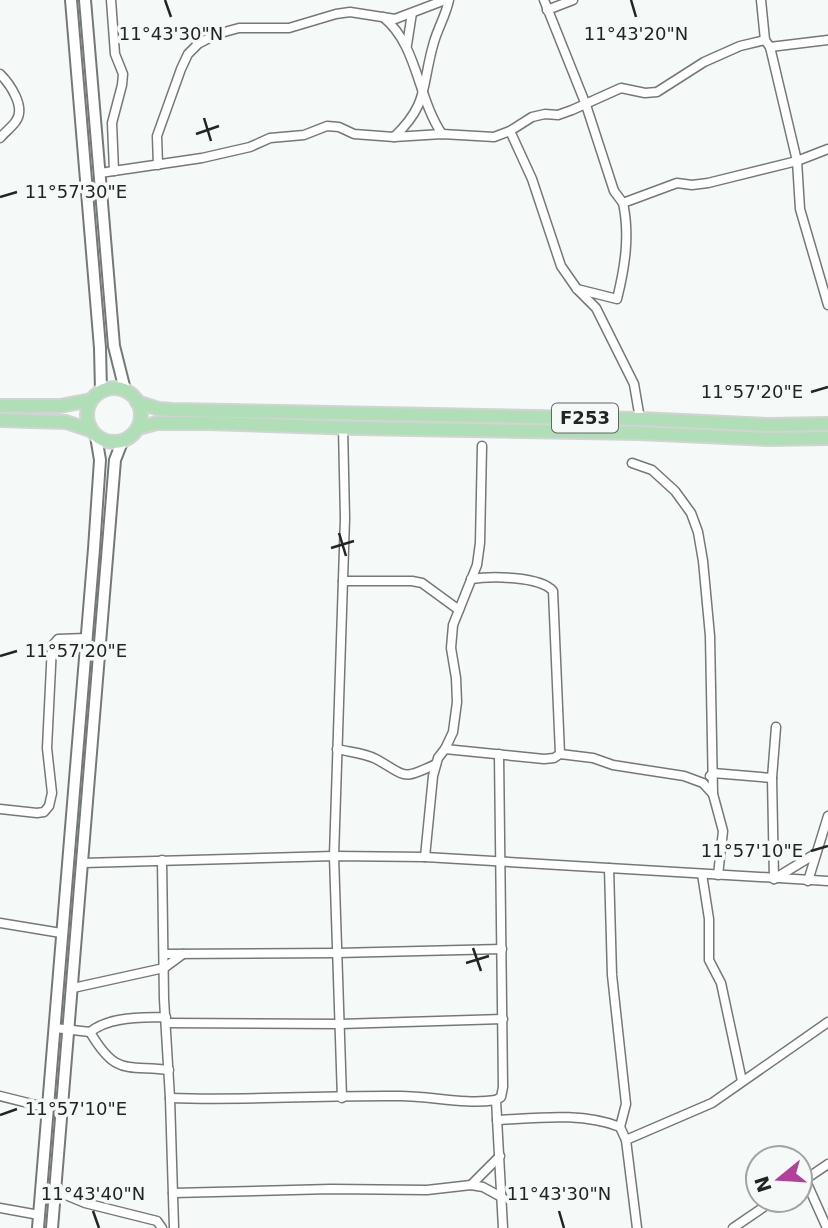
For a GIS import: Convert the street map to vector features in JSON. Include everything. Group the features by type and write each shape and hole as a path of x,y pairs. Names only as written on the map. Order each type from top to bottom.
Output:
{"main road":[{"path":"71,0 100,348 101,391"},
{"path":"0,420 66,422 113,443 121,442 138,428 141,410 125,390 114,346 85,0"},
{"path":"38,1228 100,460 86,412 91,400 101,391 109,388 125,390"},
{"path":"0,406 60,406 91,400"},
{"name":"F253","path":"137,402 153,408 172,410 640,419 767,425 828,424"},
{"name":"F253","path":"138,428 157,423 639,433 766,439 828,438"},
{"path":"52,1228 115,460 121,442"}],"street":[{"path":"111,0 115,54 123,74 112,123 114,171"},
{"path":"158,164 157,136 181,69 188,54 198,44 217,34 239,28 289,28 350,12 395,19 447,0"},
{"path":"394,137 416,114 423,97 433,46 447,0"},
{"path":"544,0 586,105 614,191 623,203 626,218 624,272 617,299 577,289"},
{"path":"547,10 573,0"},
{"path":"761,0 767,43 797,161 800,209 828,305"},
{"path":"407,45 412,13"},
{"path":"383,18 396,28 407,45 423,97 442,134"},
{"path":"100,173 202,158 250,147 270,138 304,135 327,126 339,127 354,134 394,137 442,134 494,137 510,131 532,117 558,115 621,88 645,93 657,92 704,62 740,46 828,40"},
{"path":"0,74 13,91 19,109 19,118 0,138"},
{"path":"510,131 532,179 561,266 577,289 596,308 634,384 640,419"},
{"path":"623,203 677,183 708,183 797,161 828,149"},
{"path":"342,1098 334,856 345,518 343,427"},
{"path":"425,857 433,776 436,764 453,732 457,702 451,648 453,625 477,565 482,446"},
{"path":"632,463 652,470 675,491 691,513 698,531 710,636 713,794 723,831 718,875"},
{"path":"471,579 525,580 547,584 553,591 560,754"},
{"path":"343,581 422,583 459,610"},
{"path":"0,809 37,813 49,806 52,793 47,748 52,646 58,639 86,638"},
{"path":"774,879 772,778 776,727"},
{"path":"337,749 373,757 400,774 415,774 436,764"},
{"path":"445,750 544,759 560,754 593,758 613,765 665,772 703,783 713,794"},
{"path":"170,1098 401,1096 469,1101 496,1100 501,1097 503,1019 499,754"},
{"path":"703,783 713,773 772,778"},
{"path":"808,881 828,816"},
{"path":"774,879 815,854"},
{"path":"83,863 334,856 425,857 828,881"},
{"path":"162,860 174,1228"},
{"path":"609,868 612,975 626,1104 620,1127 626,1140 637,1228"},
{"path":"702,874 709,919 709,960 721,983 742,1081"},
{"path":"0,923 61,933"},
{"path":"164,954 502,949"},
{"path":"73,988 164,968 183,954"},
{"path":"55,1028 90,1032 110,1022 166,1020 340,1024 503,1019"},
{"path":"626,1140 712,1103 828,1021"},
{"path":"90,1032 110,1060 128,1069 169,1070"},
{"path":"0,1096 48,1108"},
{"path":"496,1100 503,1228"},
{"path":"497,1120 563,1117 608,1122 620,1127"},
{"path":"471,1185 500,1156"},
{"path":"173,1193 331,1189 428,1190 471,1185 483,1187 503,1198"},
{"path":"56,1191 85,1203 160,1225 174,1211"},
{"path":"814,1203 827,1228"},
{"path":"0,1208 39,1215"},
{"path":"733,1228 754,1214"}]}
